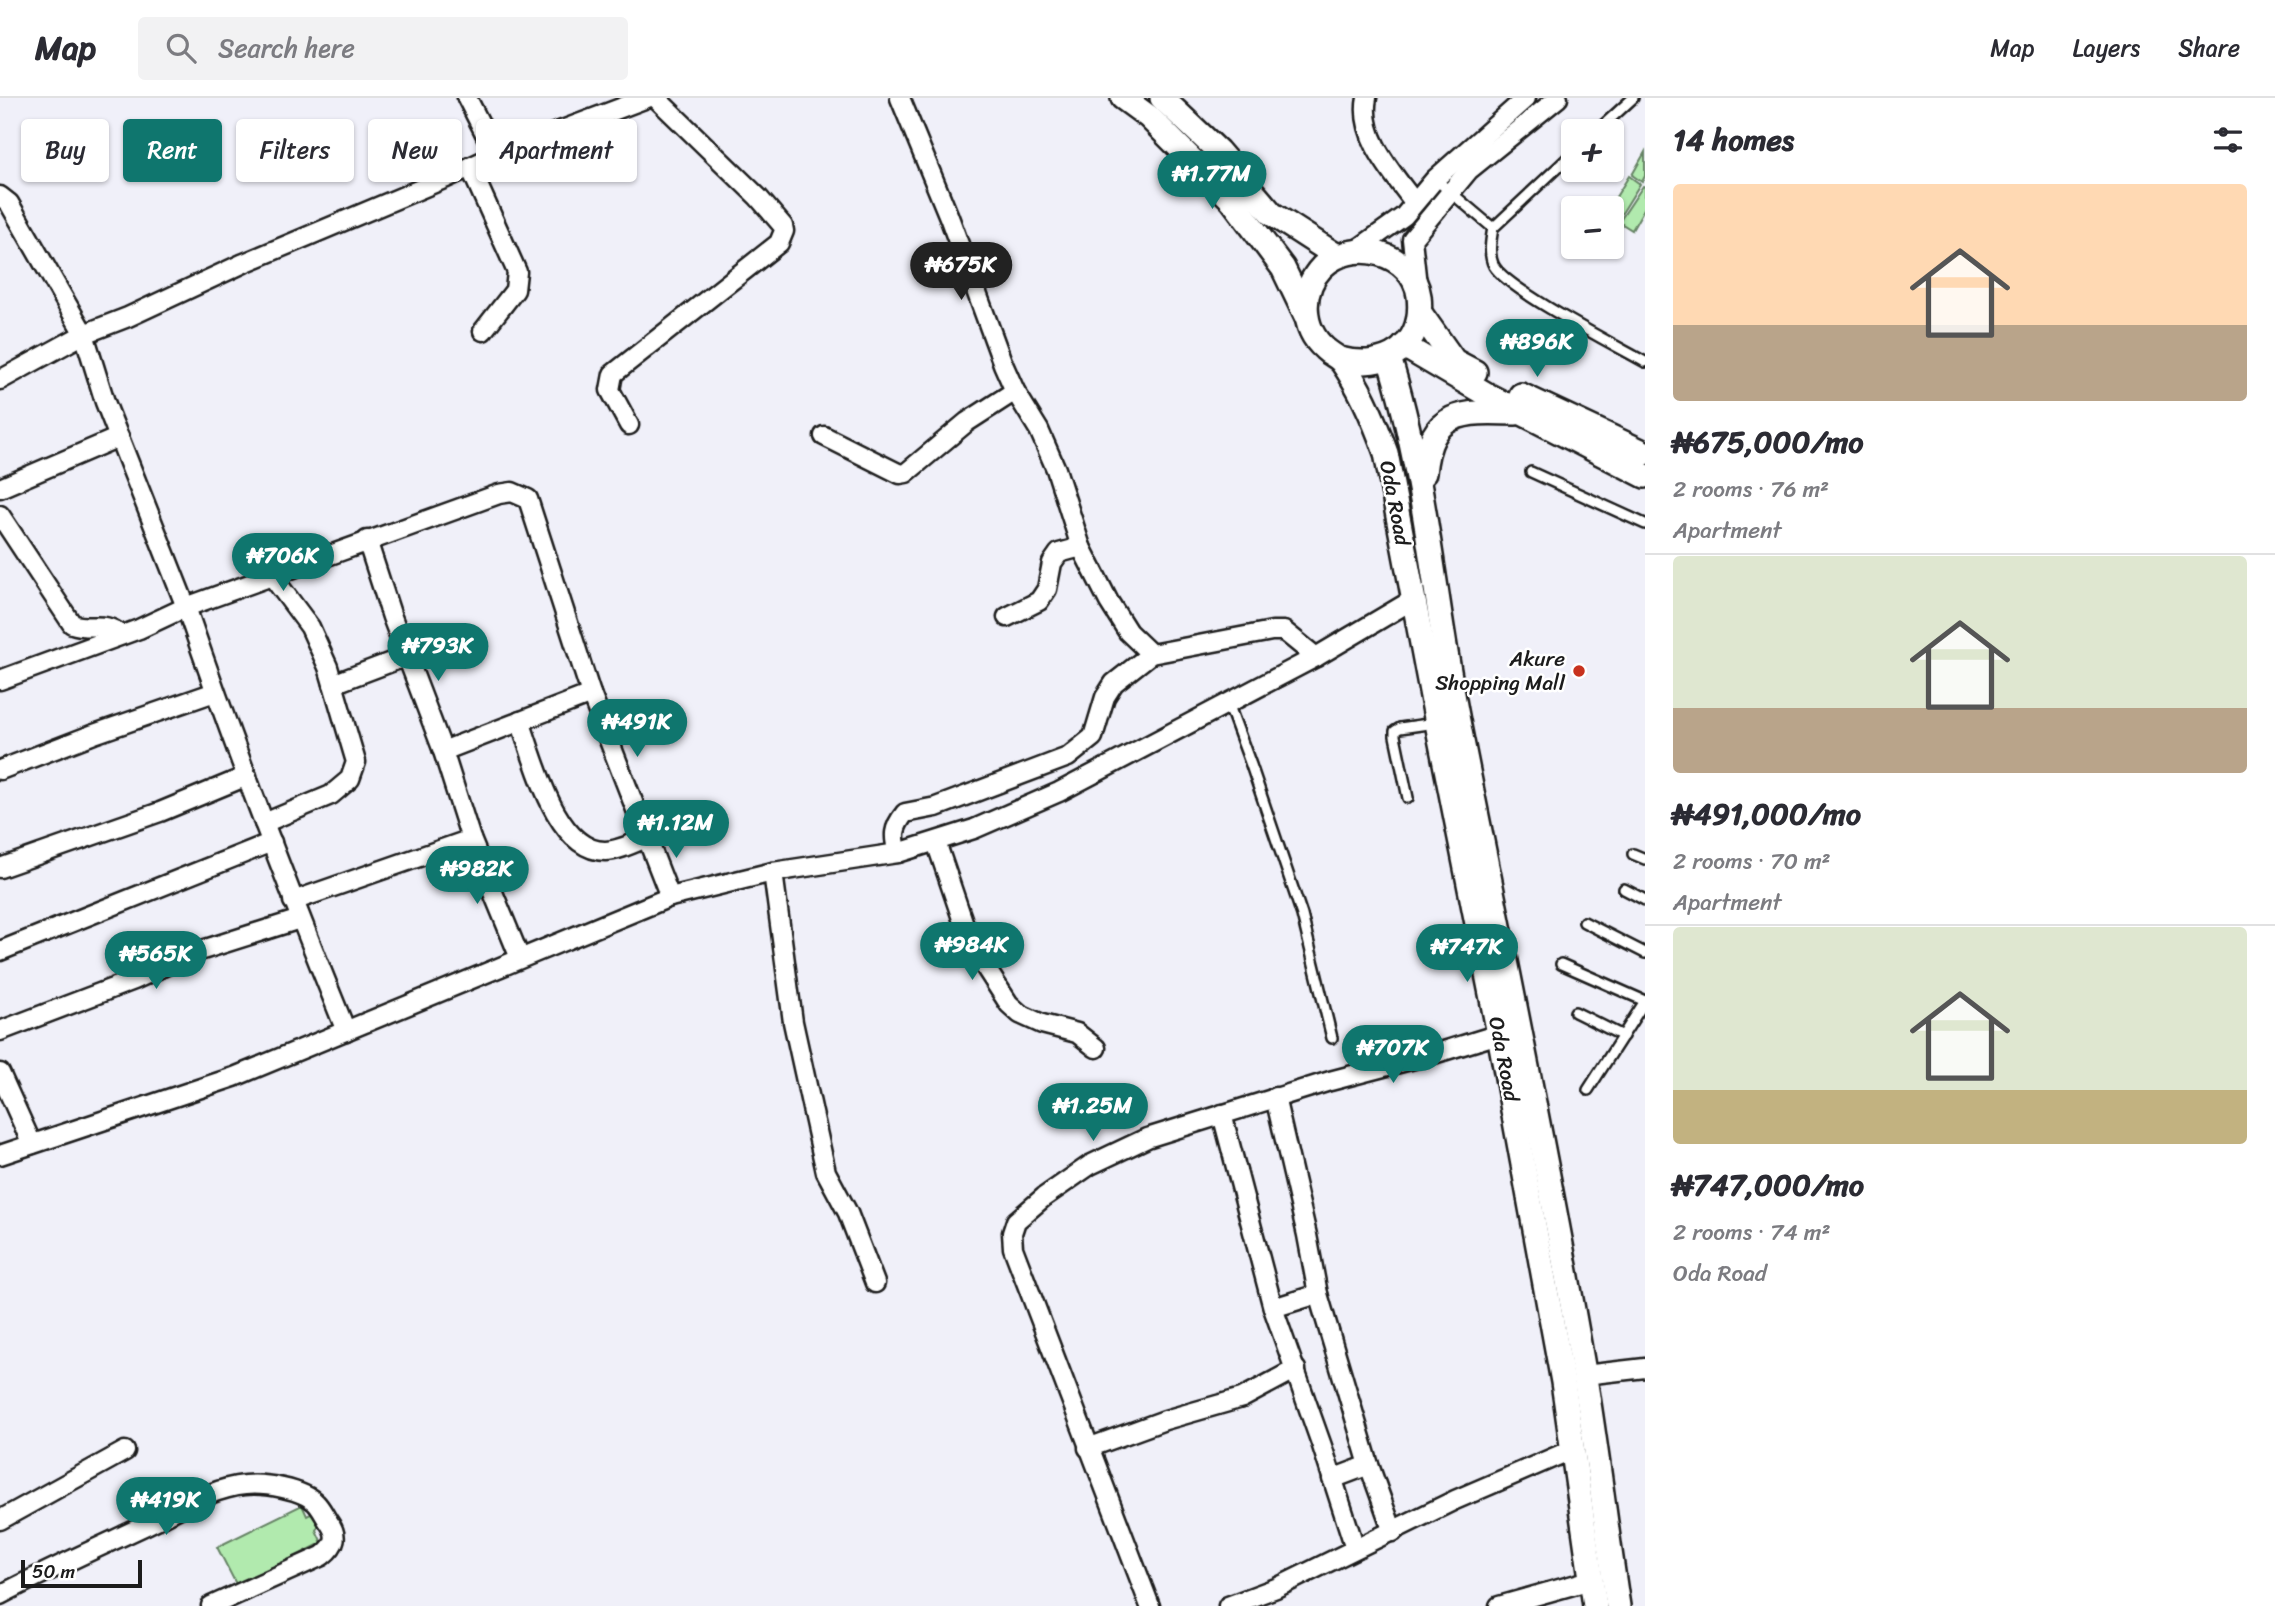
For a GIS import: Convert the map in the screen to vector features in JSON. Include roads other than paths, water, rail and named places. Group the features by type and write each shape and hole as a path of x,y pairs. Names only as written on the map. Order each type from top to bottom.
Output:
{"street":[{"path":"467,98 478,119"},
{"path":"591,119 647,98"},
{"path":"629,425 610,390 613,374 779,243 784,231 783,226 758,197 656,98"},
{"path":"900,98 949,217 1015,391 1039,430 1056,468 1081,547 1109,602 1128,632 1151,654"},
{"path":"1123,98 1149,117 1232,200 1283,268 1313,335 1325,349 1340,359 1358,364 1376,362 1397,352 1415,331 1419,303 1412,240 1469,170 1558,98"},
{"path":"1162,98 1218,151 1272,214 1346,254 1376,252 1395,260 1409,274 1419,303 1454,361 1530,400 1645,453"},
{"path":"1367,98 1368,123 1374,145 1414,202"},
{"path":"1307,318 1306,300 1312,282 1322,267 1404,216 1435,179 1526,98"},
{"path":"0,380 84,334 476,164"},
{"path":"470,167 517,272 514,289 483,331"},
{"path":"0,196 9,202 84,334 119,437 186,607 293,901 346,1031"},
{"path":"1397,352 1645,475"},
{"name":"Oda Road","path":"1397,352 1404,407 1422,490 1435,591 1457,716 1520,1026 1584,1375 1618,1606"},
{"name":"Oda Road","path":"1340,359 1374,419 1385,453 1499,1034 1563,1382 1595,1606"},
{"path":"824,436 900,474 906,473 967,422 1015,391"},
{"path":"1422,490 1428,443 1445,423 1457,416 1477,411 1522,413"},
{"path":"0,488 119,437"},
{"path":"0,680 367,540 499,494 512,492 528,499 591,694 670,897"},
{"path":"0,515 72,624 83,628 106,625 121,635"},
{"path":"367,540 443,751 471,839 520,958"},
{"path":"1007,617 1039,601 1047,589 1052,563 1059,553 1081,547"},
{"path":"264,822 331,795 350,779 356,762 333,684 310,627 272,576"},
{"path":"0,1155 234,1077 670,897 773,872 898,853 974,829 1059,792 1316,657 1414,599"},
{"path":"898,853 893,836 895,825 905,813 936,807 993,787 1068,757 1085,746 1093,737 1105,697 1114,683 1151,654 1284,631 1316,657"},
{"path":"333,684 407,656"},
{"path":"0,771 93,734 215,692"},
{"path":"443,751 591,694"},
{"path":"520,721 552,809 571,837 603,852 646,838"},
{"path":"0,868 160,812 247,776"},
{"path":"293,901 471,839"},
{"path":"0,951 272,842"},
{"path":"936,842 971,945 1009,1004 1020,1014 1042,1024 1077,1033 1096,1048"},
{"path":"773,872 793,1021 826,1172 848,1213 875,1283"},
{"path":"0,1031 193,953 300,919"},
{"path":"1150,1606 1013,1248 1012,1233 1016,1221 1044,1197 1090,1166 1147,1138 1275,1097 1499,1034"},
{"path":"0,1073 32,1144"},
{"path":"1275,1097 1318,1294 1369,1465 1393,1532"},
{"path":"1222,1114 1273,1308 1355,1548"},
{"path":"1273,1308 1318,1294"},
{"path":"1584,1375 1645,1368"},
{"path":"1088,1448 1165,1420 1242,1398 1296,1369"},
{"path":"1228,1606 1276,1588 1455,1500 1571,1450"},
{"path":"0,1520 125,1451"},
{"path":"1332,1479 1369,1465"},
{"path":"0,1595 83,1552 215,1492 246,1484 272,1486 294,1490 315,1501 335,1530 333,1547 322,1556 211,1606"},
{"path":"1499,1606 1591,1580"}],"lane":[{"path":"1610,119 1633,98"},
{"path":"1561,164 1493,228 1490,242 1493,265 1513,285 1645,362"},
{"path":"1435,179 1493,228"},
{"path":"1531,472 1645,524"},
{"path":"1227,702 1302,915 1332,1038"},
{"path":"1408,798 1395,731 1437,723"},
{"path":"1633,854 1645,859"},
{"path":"1624,888 1645,900"},
{"path":"1584,922 1645,953"},
{"path":"1561,964 1645,1001 1588,1090"},
{"path":"1575,1013 1623,1036"}],"place":[{"name":"Akure Shopping Mall","path":"1579,671"}]}
